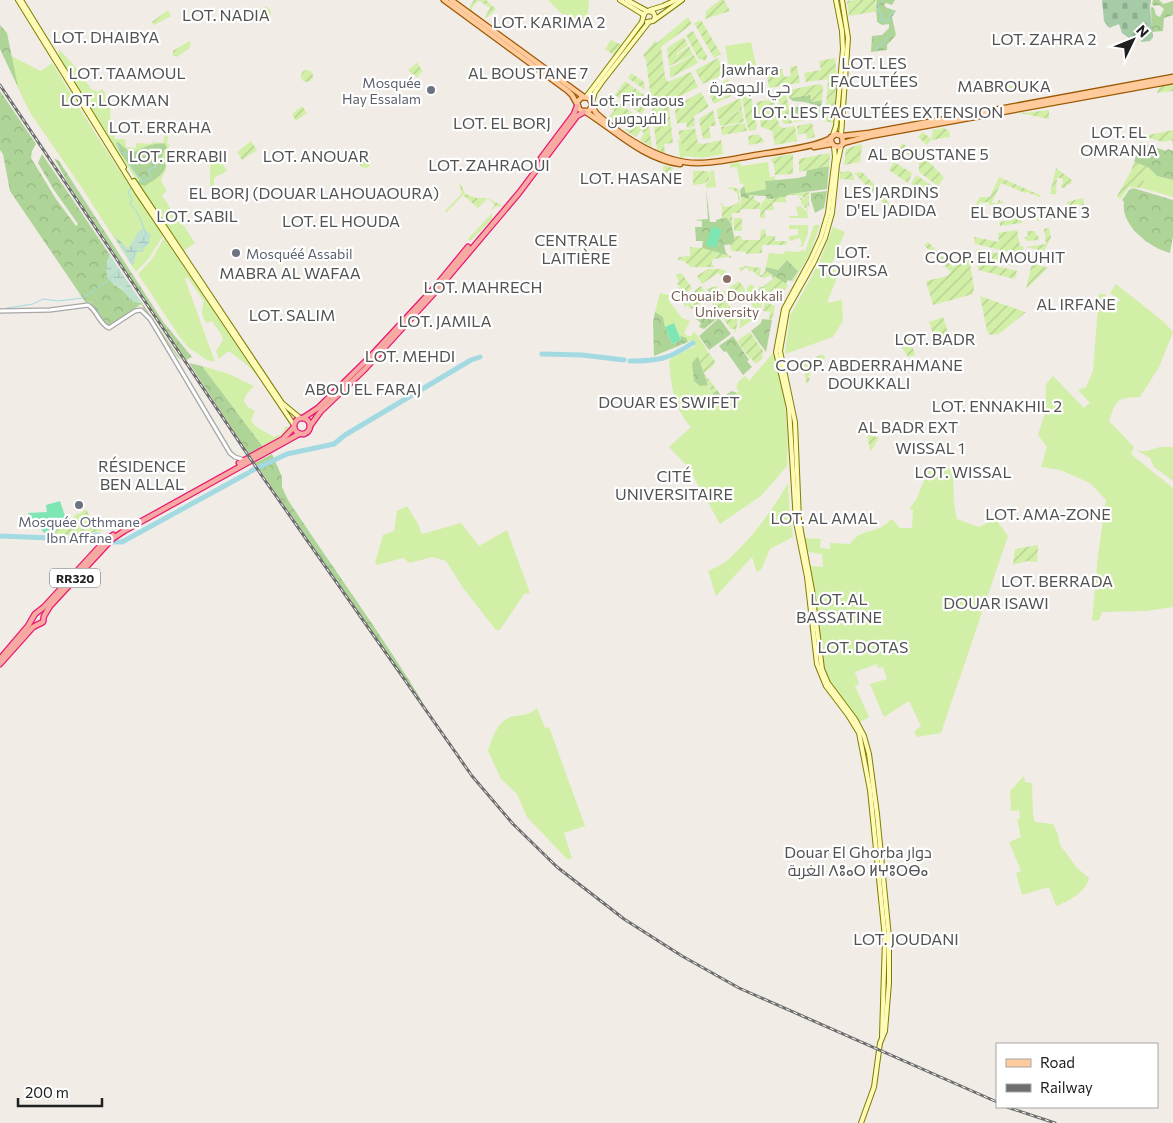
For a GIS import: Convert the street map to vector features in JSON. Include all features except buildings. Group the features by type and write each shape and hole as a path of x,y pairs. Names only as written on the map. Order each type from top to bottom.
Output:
{"highway":[{"name":"RR320","path":"0,659 33,619 34,614 108,540 283,439 297,420 318,408 436,286 517,191 574,114 577,105"},
{"name":"RR320","path":"0,664 37,624 43,622 50,606 108,540 299,434 308,432 321,411 366,369 437,290 519,193 577,116 585,112"},
{"path":"302,418 308,420 310,426"},
{"path":"294,426 299,434"},
{"path":"38,612 44,616"},
{"path":"33,619 37,624"}],"main road":[{"path":"20,0 126,170 277,395 288,409 302,418"},
{"path":"20,0 142,199 294,426"},
{"path":"444,0 568,91 580,110 638,146 668,158 698,163 795,148 827,141 832,136 854,136 1173,77"},
{"path":"451,0 585,96 598,115 649,154 666,161 698,166 832,145 838,148 842,144 872,136 1173,81"},
{"path":"620,0 649,22"},
{"path":"627,0 654,13 654,20"},
{"path":"648,11 676,0"},
{"name":"RR320","path":"585,112 590,110 594,92 637,35 649,22 682,0"},
{"path":"807,569 796,522 790,415 776,346 784,309 811,260 821,237 828,213 835,157 832,136 836,126 844,49 836,0"},
{"path":"842,0 848,38 842,144 837,165 832,213 814,262 787,310 780,351 794,415 800,520 822,669 836,697 855,720 864,736 869,754 889,937 882,1036 874,1087 861,1123"},
{"name":"RR320","path":"577,105 580,98 585,96 648,11"},
{"path":"277,395 283,391"}],"street":[{"path":"0,311 50,310 88,305 92,307 105,327 109,328 135,311 143,312 150,319 172,354 230,453 244,460"}],"green space":[{"path":"474,0 486,0 496,9 487,18 485,17 490,8 478,1 472,8 472,13 469,8"},
{"path":"548,0 589,0 587,28 563,15"},
{"path":"720,0 724,0 730,11 705,19 706,11"},
{"path":"877,0 895,0 892,5 886,3 884,5 896,11 892,17 896,35 887,45 887,50 871,52 872,36 882,35 889,28 889,24 882,25 877,22"},
{"path":"877,0 875,5 878,11 849,16 847,1"},
{"path":"1102,0 1151,0 1153,37 1150,41 1141,42 1140,36 1129,38 1122,33 1119,24 1109,28 1104,21"},
{"path":"1153,0 1159,0 1163,4 1173,1 1173,15 1164,18 1163,31 1152,32 1151,7 1154,8 1156,15 1160,17 1164,9 1159,5 1154,6 1152,4"},
{"path":"263,7 267,7 271,13 267,19 263,19 259,15 259,11"},
{"path":"168,10 171,16 154,25 152,22"},
{"path":"688,17 692,24 661,47 665,77 668,82 691,72 698,87 673,100 662,97 651,100 646,60 643,55 655,41 657,43"},
{"path":"701,20 721,54 714,58 694,23"},
{"path":"0,25 7,33 18,87 0,49"},
{"path":"693,31 707,56 707,59 704,61 703,59 699,60 686,35"},
{"path":"684,37 688,45 677,53 678,60 678,54 689,46 693,55 669,66 667,48"},
{"path":"611,40 622,45 614,55 605,49"},
{"path":"189,41 191,43 189,48 177,57 173,56 173,51"},
{"path":"751,42 757,69 730,73 725,46"},
{"path":"59,49 78,70 91,89 98,92 102,89 105,93 106,106 110,107 111,126 115,133 115,139 125,139 126,147 136,148 136,143 163,143 165,135 168,136 167,144 170,145 167,150 166,170 161,181 167,191 162,195 195,243 184,251 89,105 59,56"},
{"path":"1,51 41,71 52,63 96,135 163,236 149,258 136,272 82,188 29,111"},
{"path":"694,55 698,63 670,78 670,68"},
{"path":"718,58 725,74 703,84 695,70"},
{"path":"835,58 837,78 833,123 825,121 828,79 806,82 804,73 821,70 819,61"},
{"path":"418,62 423,71 416,78 408,70"},
{"path":"797,66 800,83 769,88 766,71 782,69 784,77 791,76 790,67"},
{"path":"305,70 309,70 313,76 309,82 305,82 301,78 301,74"},
{"path":"631,73 644,82 645,90 628,78"},
{"path":"728,79 730,87 746,84 747,92 731,96 714,104 707,90"},
{"path":"998,79 1000,79 1015,88 995,92"},
{"path":"625,81 644,95 638,104 645,109 641,114 615,95"},
{"path":"820,84 823,86 822,100 811,102 810,95 789,98 788,90"},
{"path":"1173,84 1173,91 1157,93 1160,86"},
{"path":"785,90 792,123 785,124 783,123 777,92"},
{"path":"0,91 36,144 31,158 56,199 76,226 78,224 38,163 42,154 110,255 107,262 114,285 122,289 134,300 142,303 181,360 141,304 111,326 108,326 90,302 86,303 10,191 3,154 0,150"},
{"path":"701,92 709,107 694,116 695,126 687,128 686,122 677,124 676,106"},
{"path":"810,95 812,102 822,100 821,107 805,102 793,101 789,98"},
{"path":"751,96 757,126 756,130 749,131 742,97"},
{"path":"612,98 649,125 652,147 640,140 644,133 641,130 636,137 625,130 630,122 626,120 621,126 609,117 614,111 607,105"},
{"path":"741,98 742,109 724,118 742,110 744,122 720,126 719,120 722,119 718,119 717,109"},
{"path":"774,99 779,126 784,128 795,126 797,141 775,145 772,131 761,127 756,102"},
{"path":"651,103 666,103 669,107 673,143 664,144 665,153 657,150"},
{"path":"807,105 814,106 815,110 792,114 792,108"},
{"path":"302,106 307,113 296,121 292,114"},
{"path":"821,109 819,118 794,122 792,114"},
{"path":"713,110 716,126 709,126 711,138 703,139 699,119"},
{"path":"1022,110 1024,113 1049,110 1049,119 1019,112"},
{"path":"745,123 747,131 722,135 721,127"},
{"path":"812,123 815,137 807,139 806,133 798,135 797,126"},
{"path":"695,128 698,143 703,144 721,140 723,150 707,152 684,151 678,131"},
{"path":"944,128 949,131 950,137 931,140 927,145 918,137 923,132 931,139 933,130"},
{"path":"1173,130 1173,147 1172,140 1162,142 1144,136"},
{"path":"758,134 765,142 749,145 748,136"},
{"path":"678,139 715,151 722,150 723,154 702,158 686,156 681,159"},
{"path":"251,141 257,150 242,160 237,152"},
{"path":"118,142 132,154 148,146 165,144 167,148 164,150 162,157 166,166 165,169 157,178 145,186 139,184 140,180 121,154 116,143"},
{"path":"1140,142 1166,151 1168,149 1173,151 1173,180 1157,176 1149,168 1134,162"},
{"path":"902,143 929,162 944,177 938,186 919,172 919,162 899,148"},
{"path":"861,144 860,162 844,165 846,149"},
{"path":"213,149 227,171 214,178 214,198 210,201 210,151"},
{"path":"793,154 793,174 775,175 774,163 771,158"},
{"path":"830,154 829,166 799,172 799,159"},
{"path":"363,156 367,156 371,162 367,168 363,168 359,164 359,160"},
{"path":"54,158 59,161 164,323 192,357 186,360 69,185"},
{"path":"738,162 742,166 768,162 770,177 775,176 775,180 765,181 766,189 746,193 743,183 740,184 737,167 730,168 730,164"},
{"path":"894,162 912,173 908,183 889,170"},
{"path":"1134,162 1148,167 1142,188 1129,187 1120,199 1117,196"},
{"path":"664,165 673,168 669,178 661,175"},
{"path":"829,166 827,189 791,194 797,195 788,195 784,198 768,199 766,196 749,195 749,199 741,197 740,190 744,186 746,193 766,189 765,181 798,178 806,176 807,170"},
{"path":"1148,167 1157,176 1173,180 1173,197 1142,188"},
{"path":"1056,168 1072,180 1071,184 1062,188 1062,178 1057,178 1056,194 1050,194"},
{"path":"714,170 716,187 706,188 706,183 711,179 710,171"},
{"path":"693,171 707,171 710,174 709,180 702,184 693,185"},
{"path":"850,171 854,176 854,180 840,179 840,172"},
{"path":"862,172 876,186 875,189 904,218 899,219 854,173"},
{"path":"916,175 935,188 931,196 911,184"},
{"path":"999,177 1040,195 1040,197 1025,193 1001,183 992,202 997,204 979,203 979,207 974,207 980,197 990,197"},
{"path":"461,184 465,194 477,198 488,198 478,208 463,195 446,213 445,211 462,193 459,185"},
{"path":"734,187 739,190 740,209 741,197 749,199 749,195 754,196 754,199 760,203 761,209 743,209 740,210 740,213 732,213 733,229 726,217 722,219 722,206 720,202 724,206 729,207 739,202 737,193 732,189 728,189"},
{"path":"706,188 710,222 716,222 716,220 726,217 731,223 735,241 733,244 724,245 726,253 730,257 702,248 703,241 696,241 695,227 702,227 702,221 695,220 708,219"},
{"path":"1133,188 1173,200 1173,236 1170,253 1146,241 1127,219 1122,200 1129,190"},
{"path":"827,191 824,208 815,213 811,193"},
{"path":"810,192 809,207 806,203 808,210 801,204 798,196 805,200 802,196 787,194"},
{"path":"785,197 786,202 764,203 773,203 774,210 765,210 765,218 760,218 761,204 763,203 761,201 763,202 766,198 771,200"},
{"path":"488,198 503,206 495,207 492,210 495,205"},
{"path":"1083,198 1086,218 1084,219 1081,204 1068,206 1067,202"},
{"path":"800,206 807,211 808,218 789,218 789,216 798,216 796,207"},
{"path":"1052,209 1052,214 1058,214 1059,218 1037,221 1036,217 1042,216 1041,210"},
{"path":"492,213 492,219 470,241 468,239"},
{"path":"1015,214 1016,219 1022,219 1022,223 1000,226 999,222 1006,221 1004,215"},
{"path":"734,218 742,218 742,231 734,231"},
{"path":"789,225 808,225 808,234 803,246 798,248 802,244 800,238 789,241 789,236 798,235 798,229 789,229"},
{"path":"814,225 820,225 809,255 793,282 791,281 798,271 787,260 777,270 766,267 769,253 784,254 785,251 799,252 803,250 805,252"},
{"path":"712,226 722,230 716,248 706,245"},
{"path":"833,227 845,232 830,268 839,272 827,303 842,300 843,321 833,337 785,354 790,316 820,261"},
{"path":"143,228 151,235 148,245 138,250 132,265 113,235 128,249 138,232"},
{"path":"1049,228 1051,237 1044,251 1026,247 1046,244 1044,229"},
{"path":"765,229 766,236 775,236 775,241 787,241 787,244 762,245 762,253 746,254 746,252 731,251 730,244 734,242 734,236 741,236 743,240 760,240 761,230"},
{"path":"1017,230 1020,246 1024,247 1022,255 975,244 974,237 999,242 998,233"},
{"path":"1027,231 1035,231 1039,240 1026,241"},
{"path":"164,238 259,378 246,364 230,352 227,352 219,359 216,351 223,340 221,334 212,321 207,323 203,318 204,301 187,277 185,279 215,362 207,360 189,348 179,336 138,274 152,259"},
{"path":"928,242 953,267 964,258 967,247 974,287 973,294 933,305 926,281 947,276 951,272 924,245"},
{"path":"690,247 702,248 731,256 731,258 713,259 711,265 714,265 714,267 691,267 684,261 678,260 679,257 690,256"},
{"path":"977,249 1015,257 1014,266 977,258"},
{"path":"110,255 142,303 131,300 122,289 108,278 107,267"},
{"path":"787,260 798,271 791,281 788,280 785,285 765,270 766,267 778,270"},
{"path":"979,262 1017,271 1015,279 978,270"},
{"path":"1032,263 1048,268 1026,289"},
{"path":"747,266 761,268 760,275 763,275 765,270 788,285 777,301 775,298 780,293 775,288 765,299 758,290 759,286 763,287 773,279 771,275 765,278 758,276 752,270 750,272 746,267 741,271 738,268"},
{"path":"708,269 727,271 721,276 718,273 702,284 697,276"},
{"path":"679,273 683,275 692,288 685,294 677,283 679,281 676,275"},
{"path":"739,281 745,289 744,296 731,304 723,292"},
{"path":"752,284 763,300 760,312 755,309 746,297 748,286"},
{"path":"1116,284 1164,322 1173,332 1159,367 1140,397 1126,398 1118,401 1109,421 1134,447 1131,454 1173,488 1173,607 1146,611 1102,612 1099,620 1092,621 1098,555 1106,500 1090,483 1060,470 1041,467 1047,447 1038,435 1045,413 1046,384 1053,376 1084,408 1090,403 1078,390 1086,387 1093,371 1099,294 1106,294 1105,301 1115,304 1121,300 1110,293"},
{"path":"678,286 694,308 691,309 687,305 683,308 685,304 679,298"},
{"path":"701,286 710,298 695,307 687,296"},
{"path":"717,286 721,292 712,297 706,289"},
{"path":"660,293 669,295 668,300 682,318 690,321 684,333 691,336 694,331 706,348 698,355 710,391 722,406 739,391 736,387 739,381 745,376 749,381 773,353 777,361 785,404 788,445 787,466 761,496 720,524 688,467 669,447 691,427 685,420 674,396 669,361 671,358 695,346 693,340 688,342 680,337 674,323 665,327 663,317 655,312"},
{"path":"721,294 732,310 720,315 710,301"},
{"path":"980,296 1026,312 999,334 990,335 987,331"},
{"path":"765,302 775,306 772,320 769,320 770,312 763,311"},
{"path":"704,305 708,312 713,309 719,317 704,329 699,327 701,323 696,319"},
{"path":"749,311 760,315 739,329 741,316"},
{"path":"655,312 663,317 672,344 681,340 681,336 686,338 688,342 654,356 653,322"},
{"path":"722,317 738,319 734,333 735,329 731,329"},
{"path":"943,317 949,335 935,340 929,322"},
{"path":"719,318 731,334 709,350 699,336"},
{"path":"762,319 772,320 766,352 751,331 761,323"},
{"path":"674,323 681,340 672,344 665,327"},
{"path":"750,332 763,351 762,359 755,364 737,341"},
{"path":"733,336 752,367 743,375 726,351 724,352 719,346"},
{"path":"910,339 915,355 908,357 899,343"},
{"path":"705,348 715,361 714,365 704,373 697,354"},
{"path":"824,355 825,358 816,368 814,367 808,377 810,379 807,385 800,362 814,360 814,358"},
{"path":"698,356 708,385 700,386 694,381 692,363"},
{"path":"189,363 202,366 263,447 249,454"},
{"path":"202,366 229,374 254,386 246,395 244,401 248,407 255,411 251,420 255,426 274,437 281,434 286,426 289,428 284,434 263,447"},
{"path":"704,373 717,390 712,394"},
{"path":"717,390 722,397 732,391 737,393 722,406 712,394"},
{"path":"867,434 879,438 871,451 870,450"},
{"path":"1160,447 1173,447 1173,481 1154,467 1150,458 1138,451 1147,451"},
{"path":"272,454 282,477 282,487 288,500 390,650 421,702 255,463"},
{"path":"930,466 952,469 957,519 979,527 994,520 997,521 1008,536 941,733 917,737 914,732 921,726 909,701 884,717 870,684 887,679 883,667 878,668 877,664 855,672 859,684 855,686 869,717 860,722 832,685 822,666 810,566 823,567 822,554 807,552 804,538 821,539 820,548 830,549 830,543 850,544 855,538 865,532 881,528 890,520 893,520 900,528 912,528 913,510 909,509 916,500"},
{"path":"788,483 793,537 770,549 762,568 757,573 752,557 716,596 708,571 728,560 745,543 768,514"},
{"path":"60,501 67,522 50,526 48,537 28,513 47,512 46,505"},
{"path":"407,506 422,534 461,523 479,546 507,530 530,593 524,594 500,630 496,630 463,588 446,561 432,557 410,563 403,558 377,565 375,563 383,535 394,531 397,511"},
{"path":"86,509 93,522 99,525 102,531 72,536 50,533 50,526 66,523 66,519 72,518"},
{"path":"1038,545 1037,562 1027,561 1013,565 1015,549"},
{"path":"537,708 545,728 549,727 585,826 564,833 572,858 568,860 527,817 517,794 501,779 488,751 496,730 504,721 514,716 529,713"},
{"path":"1024,776 1025,782 1032,783 1035,822 1053,824 1058,834 1060,845 1077,868 1089,878 1088,883 1081,892 1056,906 1049,887 1022,895 1016,873 1021,871 1009,842 1021,837 1017,819 1020,819 1019,810 1011,811 1010,791"}],"waterway":[{"path":"883,0 878,5 882,21 889,20 891,14 895,12"},
{"path":"876,51 888,36"},
{"path":"117,143 121,152 129,155 129,164 142,179 141,182"},
{"path":"138,183 150,178 149,169 156,167 153,162 161,148"},
{"path":"129,262 135,256 134,251 143,251 142,248 146,245 144,240 146,233 137,212 130,204 132,199 128,193 131,187"},
{"path":"7,308 33,304 43,299 58,301 83,298 110,279 120,269"},
{"path":"630,361 663,358 677,353 693,343"},
{"path":"542,354 582,355 624,360"},
{"path":"251,471 287,454 334,444 345,435 471,360 480,357"},
{"path":"0,536 67,540 98,535 113,542 122,542 248,473"}],"railway":[{"path":"0,85 262,476 472,776 513,824 557,867 624,919 682,956 739,988 996,1102"},
{"path":"1010,1108 1055,1123"}],"place":[{"name":"Mosquée Hay Essalam","path":"431,90"},
{"name":"Mosquéé Assabil","path":"236,253"},
{"name":"Chouaib Doukkali University","path":"727,279"},
{"name":"Mosquée Othmane Ibn Affane","path":"79,505"}],"district":[{"name":"LOT. NADIA","path":"226,14"},
{"name":"LOT. KARIMA 2","path":"549,21"},
{"name":"LOT. DHAIBYA","path":"106,36"},
{"name":"LOT. ZAHRA 2","path":"1044,38"},
{"name":"LOT. LES FACULTÉES","path":"874,71"},
{"name":"LOT. TAAMOUL","path":"127,72"},
{"name":"AL BOUSTANE 7","path":"528,72"},
{"name":"Jawhara حي الجوهرة","path":"750,77"},
{"name":"MABROUKA","path":"1004,85"},
{"name":"LOT. LOKMAN","path":"115,99"},
{"name":"Lot. Firdaous الفردوس","path":"637,108"},
{"name":"LOT. LES FACULTÉES EXTENSION","path":"878,111"},
{"name":"LOT. EL BORJ","path":"502,122"},
{"name":"LOT. ERRAHA","path":"160,126"},
{"name":"LOT. EL OMRANIA","path":"1119,140"},
{"name":"AL BOUSTANE 5","path":"928,153"},
{"name":"LOT. ERRABII","path":"178,155"},
{"name":"LOT. ANOUAR","path":"316,155"},
{"name":"LOT. ZAHRAOUI","path":"489,164"},
{"name":"LOT. HASANE","path":"631,177"},
{"name":"EL BORJ (DOUAR LAHOUAOURA)","path":"314,192"},
{"name":"LES JARDINS D'EL JADIDA","path":"891,200"},
{"name":"EL BOUSTANE 3","path":"1030,211"},
{"name":"LOT. SABIL","path":"197,215"},
{"name":"LOT. EL HOUDA","path":"341,220"},
{"name":"CENTRALE LAITIÈRE","path":"576,248"},
{"name":"COOP. EL MOUHIT","path":"995,256"},
{"name":"LOT. TOUIRSA","path":"853,260"},
{"name":"MABRA AL WAFAA","path":"290,272"},
{"name":"LOT. MAHRECH","path":"483,286"},
{"name":"AL IRFANE","path":"1076,303"},
{"name":"LOT. SALIM","path":"292,314"},
{"name":"LOT. JAMILA","path":"445,320"},
{"name":"LOT. BADR","path":"935,338"},
{"name":"LOT. MEHDI","path":"410,355"},
{"name":"COOP. ABDERRAHMANE DOUKKALI","path":"869,373"},
{"name":"ABOU EL FARAJ","path":"363,388"},
{"name":"DOUAR ES SWIFET","path":"669,401"},
{"name":"LOT. ENNAKHIL 2","path":"997,405"},
{"name":"AL BADR EXT","path":"908,426"},
{"name":"WISSAL 1","path":"930,447"},
{"name":"LOT. WISSAL","path":"963,471"},
{"name":"RÉSIDENCE BEN ALLAL","path":"142,474"},
{"name":"CITÉ UNIVERSITAIRE","path":"674,484"},
{"name":"LOT. AMA-ZONE","path":"1048,513"},
{"name":"LOT. AL AMAL","path":"824,517"},
{"name":"LOT. BERRADA","path":"1057,580"},
{"name":"DOUAR ISAWI","path":"996,602"},
{"name":"LOT. AL BASSATINE","path":"839,607"},
{"name":"LOT. DOTAS","path":"863,646"},
{"name":"Douar El Ghorba دوار الغربة ⴷⵓⴰⵔ ⵍⵖⵓⵔⴱⴰ","path":"858,860"},
{"name":"LOT. JOUDANI","path":"906,938"}]}
